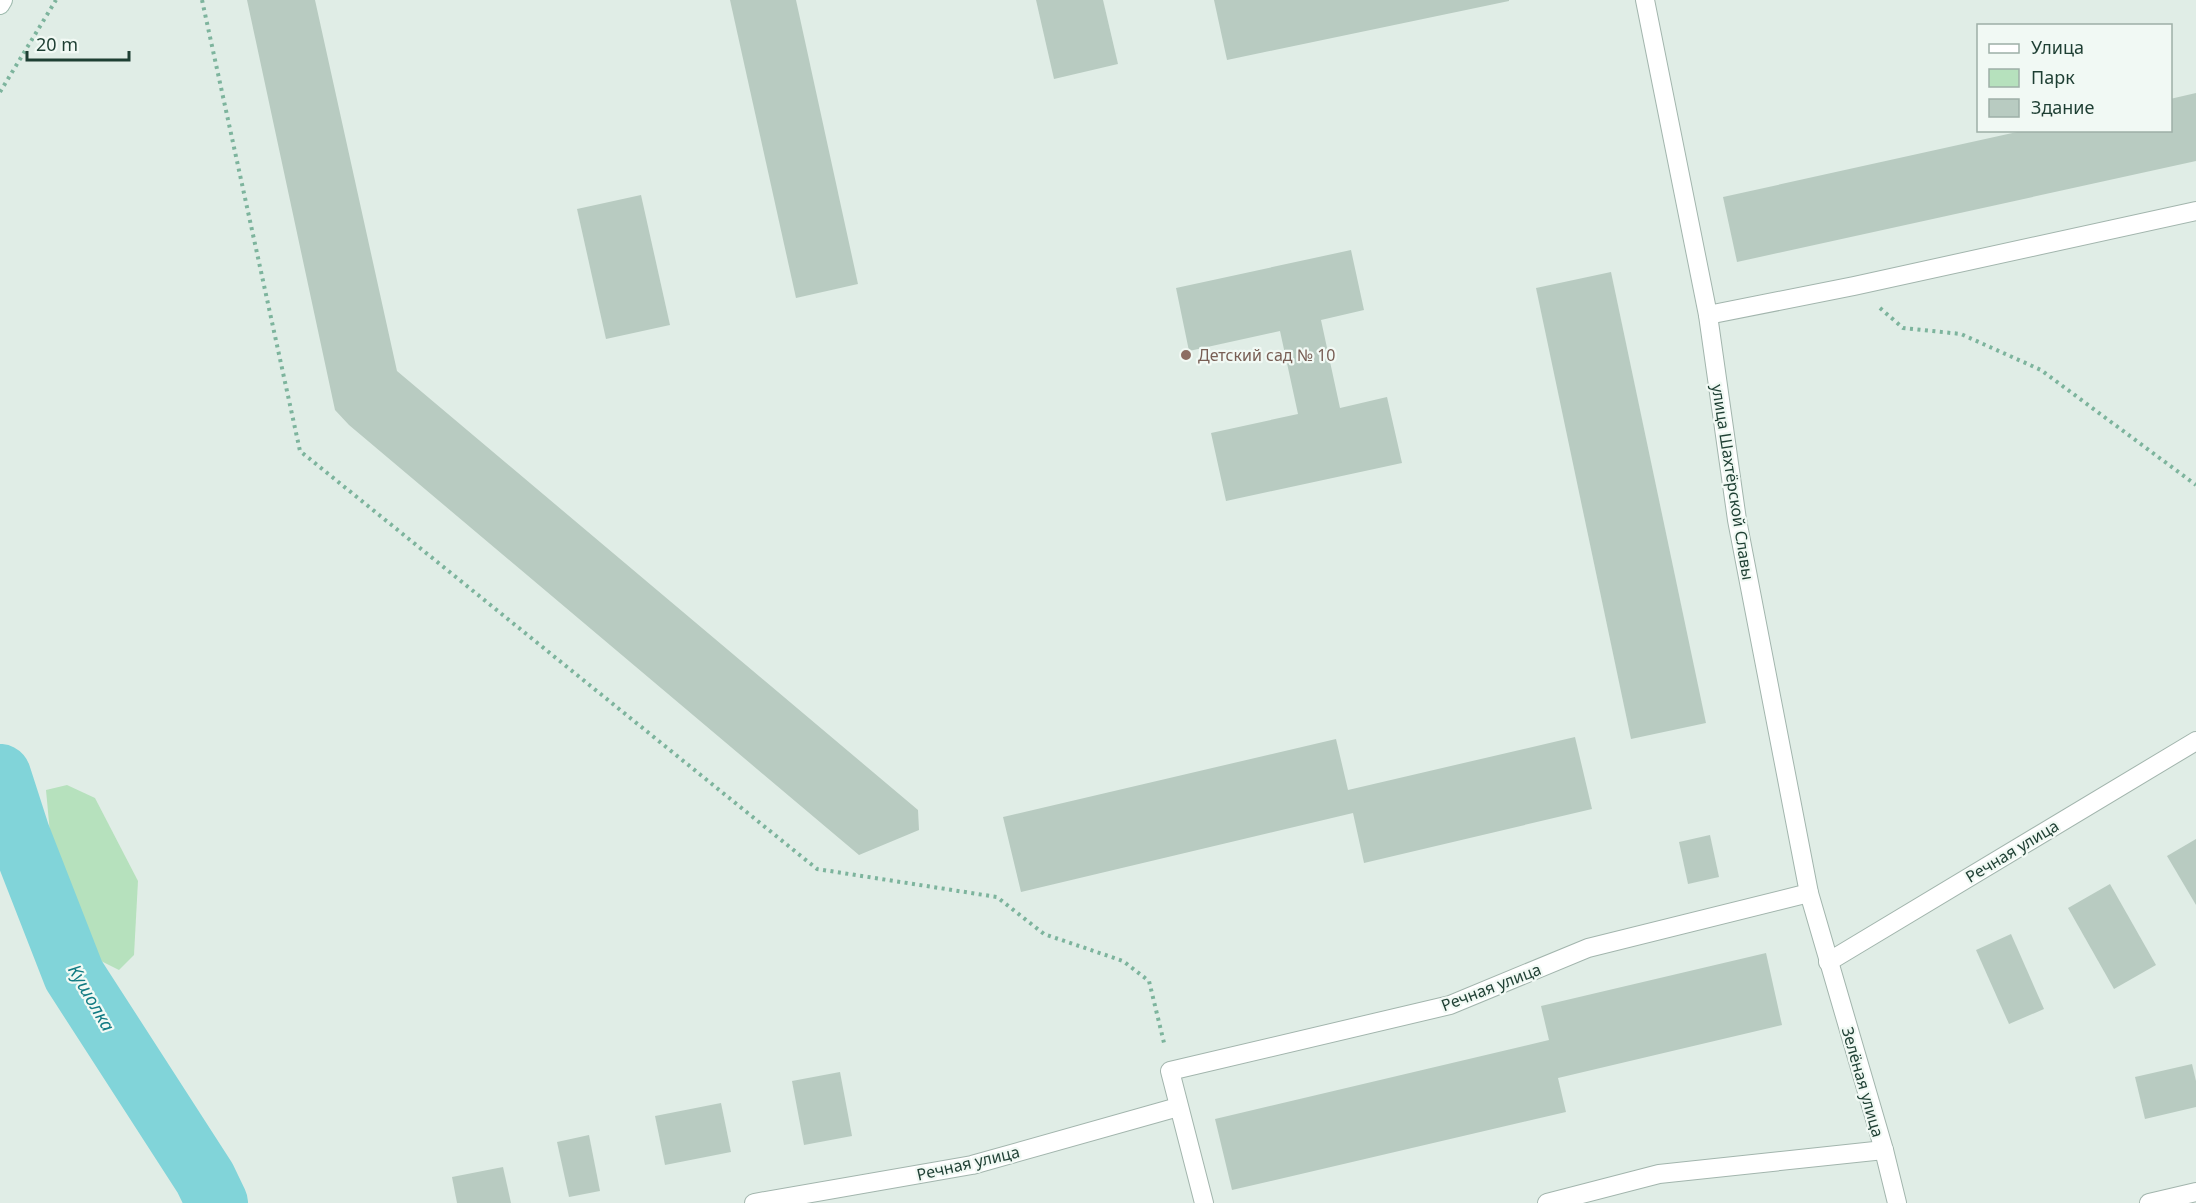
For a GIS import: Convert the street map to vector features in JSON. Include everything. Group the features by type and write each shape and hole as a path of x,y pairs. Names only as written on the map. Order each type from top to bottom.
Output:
{"street":[{"path":"0,5 3,0"},
{"name":"улица Шахтёрской Славы","path":"1646,0 1708,315 1737,520 1809,893 1828,962"},
{"path":"1708,315 1854,286 2196,211"},
{"name":"Речная улица","path":"1828,962 2196,741"},
{"name":"Речная улица","path":"1170,1071 1450,1005 1587,948 1809,893"},
{"name":"Зелёная улица","path":"1828,962 1884,1150 1897,1203"},
{"path":"1170,1071 1204,1203"},
{"name":"Речная улица","path":"754,1203 972,1165 1178,1107"},
{"path":"1547,1203 1659,1173 1884,1150"},
{"path":"2149,1203 2196,1192"}],"path":[{"path":"0,92 56,0"},
{"path":"202,0 300,451 817,869 997,897 1044,934 1123,961 1149,981 1170,1071"},
{"path":"1854,286 1903,328 1962,334 2040,370 2196,485"}],"green space":[{"path":"67,785 95,798 138,881 134,955 119,970 93,957 52,855 46,790"}],"building":[{"path":"247,0 315,0 397,371 918,810 919,830 859,855 349,425 335,410"},
{"path":"730,0 796,0 858,284 796,298"},
{"path":"1036,0 1103,0 1118,64 1054,79"},
{"path":"1214,0 1509,0 1509,1 1227,60"},
{"path":"2196,93 2196,161 1737,262 1723,197 2017,132 2172,132 2172,99"},
{"path":"641,195 670,325 606,339 577,209"},
{"name":"Детский сад № 10","path":"1351,250 1364,310 1321,320 1340,408 1387,397 1402,463 1226,501 1211,433 1298,414 1280,331 1189,351 1176,288"},
{"path":"1611,272 1706,723 1631,739 1536,288"},
{"path":"1575,737 1592,809 1364,863 1353,813 1021,892 1003,817 1336,739 1348,790"},
{"path":"1710,835 1719,877 1688,884 1679,842"},
{"path":"2196,839 2196,905 2167,856"},
{"path":"2110,884 2156,965 2114,989 2068,908"},
{"path":"2011,934 2044,1009 2009,1024 1976,950"},
{"path":"1766,953 1782,1025 1558,1078 1566,1112 1232,1190 1215,1119 1549,1040 1541,1006"},
{"path":"2192,1064 2196,1081 2196,1107 2145,1119 2135,1077"},
{"path":"840,1072 852,1136 804,1145 792,1081"},
{"path":"721,1103 731,1152 665,1165 655,1116"},
{"path":"589,1135 600,1191 569,1197 557,1142"},
{"path":"503,1167 511,1203 457,1203 452,1177"}],"waterway":[{"name":"Кушолка","path":"0,775 19,834 74,975 205,1178 217,1203"}],"place":[{"name":"Детский сад № 10","path":"1186,355"}]}
